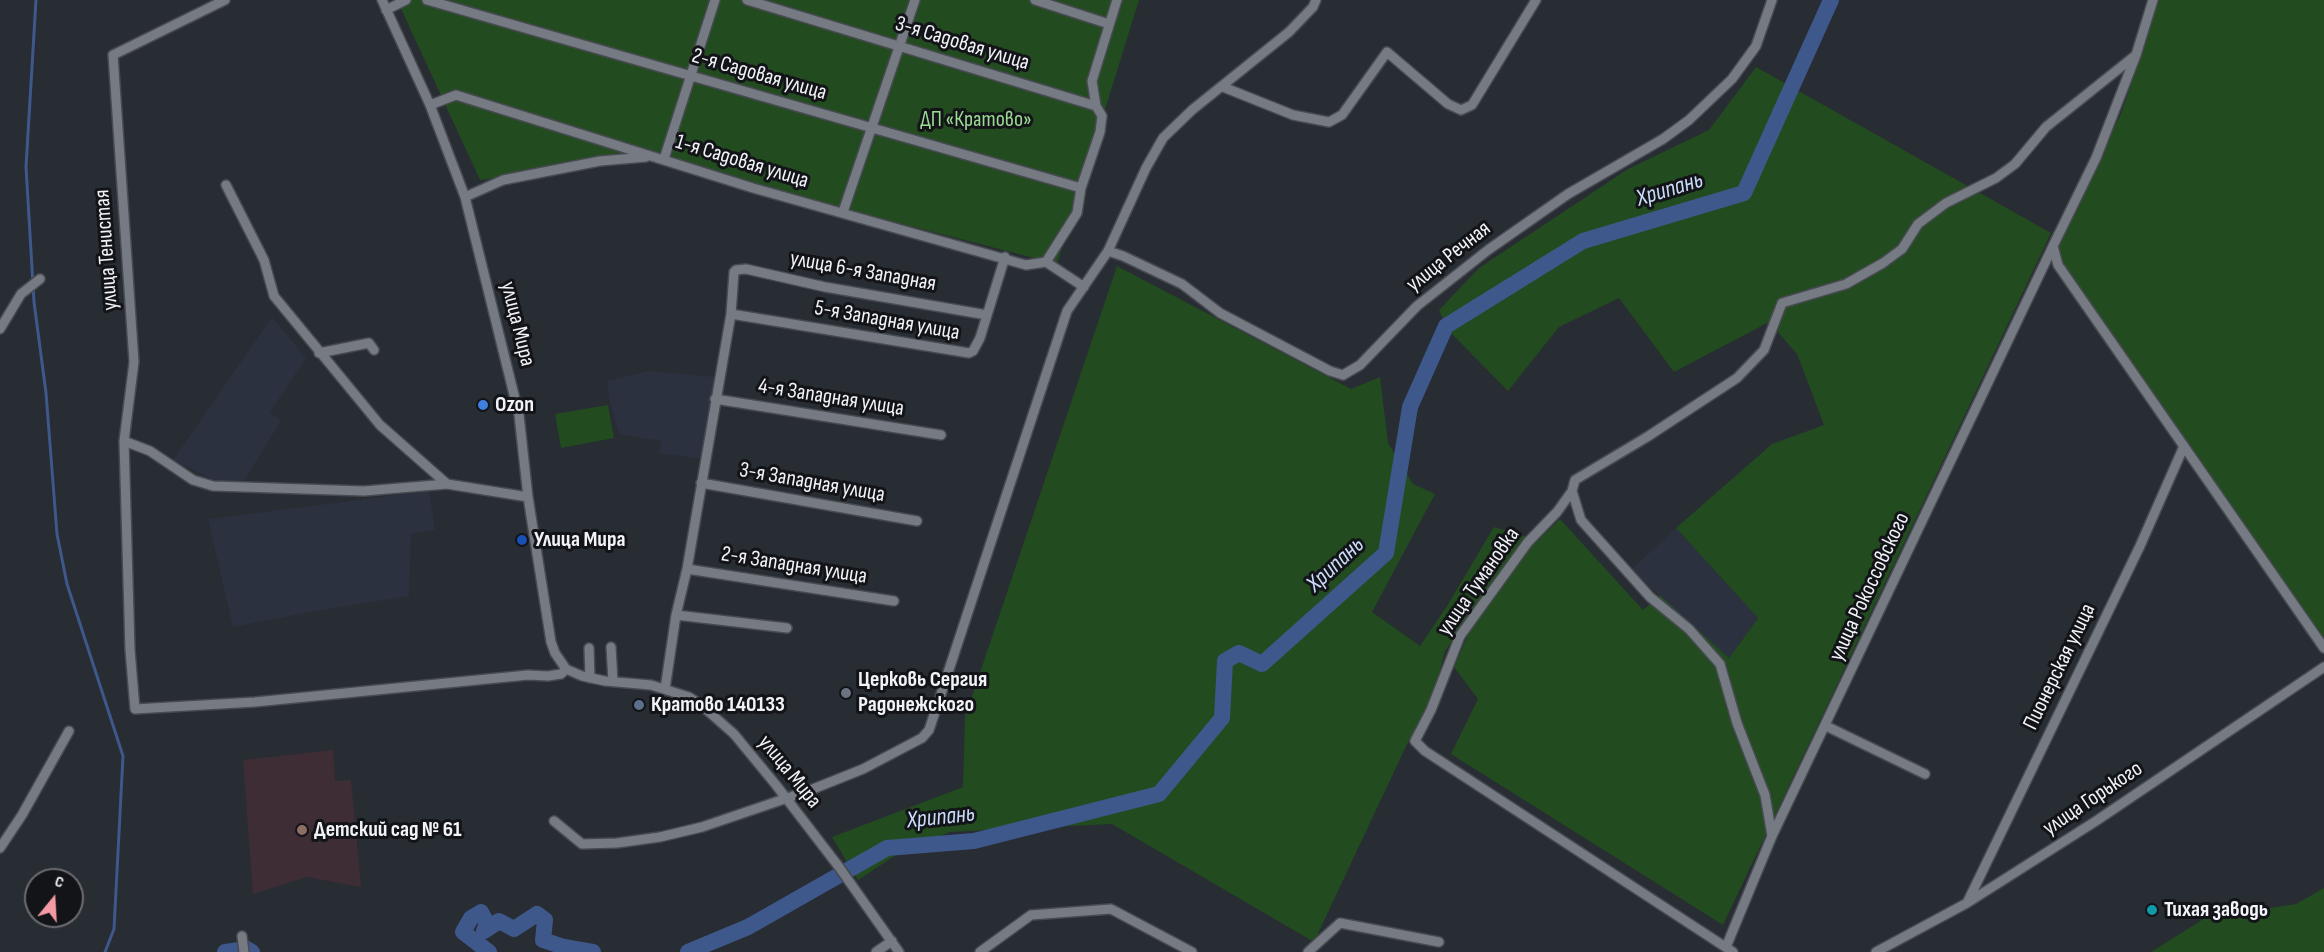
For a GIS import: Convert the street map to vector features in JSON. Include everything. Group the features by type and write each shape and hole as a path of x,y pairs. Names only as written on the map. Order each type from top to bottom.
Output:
{"street":[{"name":"улица Тенистая","path":"225,0 113,56 134,362 124,441 130,651 135,709 255,702 528,675 548,676 561,674 566,669"},
{"name":"улица Мира","path":"381,0 430,105 465,197 519,415 528,497 551,642 555,653 566,669 590,678 651,685 700,704 734,734 786,798 847,877 899,952"},
{"path":"386,10 406,0"},
{"name":"2-я Садовая улица","path":"427,0 1081,188"},
{"path":"664,159 715,0"},
{"name":"3-я Садовая улица","path":"747,0 1096,106"},
{"path":"843,212 915,0"},
{"path":"1035,0 1109,24"},
{"path":"1084,287 1046,262 1077,213 1081,188 1100,132 1101,116 1096,106 1092,81 1117,0"},
{"path":"554,821 582,844 617,843 660,837 702,827 808,791 863,769 903,749 929,730 1067,311 1108,251 1146,168 1163,138 1191,110 1223,87 1289,32 1313,7 1316,0"},
{"path":"1223,87 1293,115 1329,122 1342,115 1387,52 1448,104 1461,110 1472,105 1536,0"},
{"name":"улица Речная","path":"1108,251 1182,284 1220,313 1330,371 1343,375 1360,365 1424,300 1488,250 1568,194 1663,139 1689,120 1732,79 1756,46 1772,0"},
{"name":"улица Рокоссовского","path":"1730,950 1772,836 2096,158 2136,55 2153,0"},
{"name":"улица Тумановка","path":"1730,950 1425,752 1416,741 1431,710 1460,636 1528,542 1557,512 1572,491 1575,480 1647,437 1737,378 1764,350 1782,303 1846,284 1883,263 1902,249 1918,224 1946,203 1988,182 2014,164 2046,127 2136,55"},
{"name":"1-я Садовая улица","path":"430,105 456,94 753,188 1026,265 1046,262"},
{"path":"465,197 503,180 600,161 653,156"},
{"path":"225,185 264,260 274,296 380,425 447,484"},
{"path":"2053,246 2058,265 2324,648"},
{"name":"5-я Западная улица","path":"731,314 964,354 973,351 977,345 1005,258"},
{"name":"улица 6-я Западная","path":"731,314 734,272 746,269 825,287 987,315"},
{"path":"0,329 21,294 40,279"},
{"path":"665,689 676,615 687,569 731,314"},
{"path":"317,351 369,343 374,350"},
{"name":"4-я Западная улица","path":"715,399 941,435"},
{"path":"124,441 150,451 194,480 213,486 364,491 447,484 528,497"},
{"name":"Пионерская улица","path":"1967,903 2140,546 2184,446"},
{"name":"3-я Западная улица","path":"701,483 916,521"},
{"path":"1572,491 1581,520 1650,597 1689,629 1720,664 1737,723 1765,795 1772,836"},
{"name":"2-я Западная улица","path":"687,569 894,601"},
{"path":"676,615 787,628"},
{"path":"611,647 613,681"},
{"path":"589,648 590,678"},
{"name":"улица Горького","path":"1876,952 1967,903 2096,821 2324,667"},
{"path":"1826,726 1925,774"},
{"path":"0,848 22,815 69,731"},
{"path":"980,952 1031,915 1111,909 1192,952"},
{"path":"1308,952 1340,923 1439,942"},
{"path":"242,936 244,952"},
{"path":"876,952 892,941"}],"shaded area":[{"path":"272,317 306,358 270,412 281,421 245,479 234,484 216,481 173,460"},
{"path":"649,371 715,377 702,459 659,453 661,441 619,434 607,381"},
{"path":"429,491 435,530 411,534 409,596 233,627 208,519"},
{"path":"1676,528 1758,618 1729,658 1631,570"},
{"name":"Детский сад № 61","path":"333,750 335,781 351,780 361,887 307,877 253,894 243,760"}],"green space":[{"name":"ДП «Кратово»","path":"397,0 1139,0 1057,264 651,159 480,180"},
{"path":"2159,0 2324,0 2324,639 2060,263 2057,243 2121,114"},
{"path":"1756,67 2051,233 1723,925 1451,754 1478,699 1454,667 1472,626 1530,548 1560,519 1643,610 1660,595 1729,658 1758,618 1676,528 1772,444 1824,425 1797,354 1769,322 1674,372 1619,298 1559,327 1508,391 1448,330 1439,310 1479,268 1628,169 1709,130"},
{"path":"1117,266 1351,389 1380,377 1388,443 1413,484 1435,494 1372,612 1420,646 1447,606 1494,527 1527,537 1445,651 1432,699 1421,723 1408,742 1314,942 1112,824 950,832 899,853 858,880 832,837 963,787 965,717"},
{"path":"608,405 614,438 561,448 555,414"},
{"path":"2324,888 2324,952 2151,952 2205,918 2296,904"}],"waterway":[{"path":"36,0 26,167 34,302 46,393 57,534 67,584 123,756 114,929 105,952"},
{"name":"Хрипань","path":"688,952 748,927 887,848 974,841 1159,794 1222,718 1225,661 1239,653 1262,664 1386,553 1410,407 1446,326 1583,241 1744,193 1831,0"},
{"name":"Хрипань","path":"489,952 463,932 471,918 481,912 487,923 484,931 499,921 514,929 537,914 545,920 543,940 564,947 593,952"},
{"name":"Хрипань","path":"225,952 247,949 252,952"}],"place":[{"name":"Ozon","path":"483,405"},
{"name":"Улица Мира","path":"522,540"},
{"name":"Церковь Сергия Радонежского","path":"846,693"},
{"name":"Кратово 140133","path":"639,705"},
{"name":"Детский сад № 61","path":"302,830"},
{"name":"Тихая заводь","path":"2152,910"}]}
